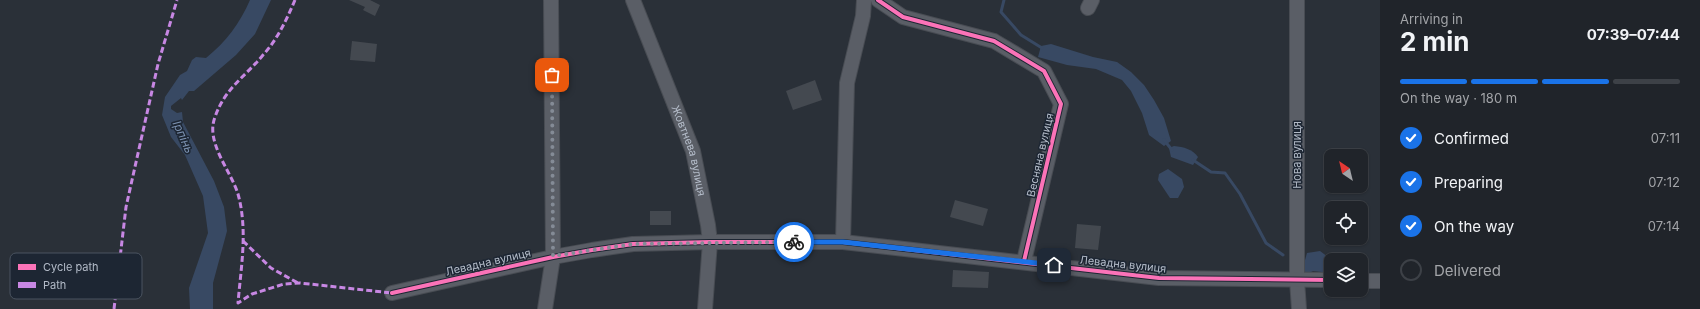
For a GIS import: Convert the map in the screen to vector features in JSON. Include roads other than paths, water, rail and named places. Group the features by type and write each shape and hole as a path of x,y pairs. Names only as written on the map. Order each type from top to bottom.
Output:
{"street":[{"path":"545,309 553,256 551,0"},
{"name":"Жовтнева вулиця","path":"633,0 693,151 710,242 705,309"},
{"path":"843,242 847,84 863,16 864,0"},
{"name":"Весняна вулиця","path":"878,0 903,17 994,41 1044,72 1061,104 1024,261"},
{"name":"Нова вулиця","path":"1297,0 1297,280 1299,309"},
{"name":"Левадна вулиця","path":"392,293 553,256 633,244 710,242 843,242 1024,261 1159,278 1324,280"},
{"path":"1368,281 1380,281"}],"water":[{"name":"Ірпінь","path":"250,0 271,0 255,34 236,55 194,91 189,91 182,100 181,98 171,106 171,109 177,113 182,112 183,122 214,181 224,207 227,231 213,283 213,309 190,309 189,288 208,233 203,196 185,155 171,137 162,115 165,97 180,75 187,71 192,60 196,57 206,58 226,39 242,17"},
{"path":"1051,44 1093,57 1117,62 1131,72 1144,85 1154,100 1164,118 1171,141 1164,146 1149,135 1142,113 1131,91 1122,80 1096,69 1067,65 1038,57 1041,46"},
{"path":"1174,146 1188,149 1196,154 1198,157 1193,165 1171,157 1169,148"},
{"path":"1168,169 1182,179 1184,187 1178,198 1170,198 1158,180 1159,174"},
{"path":"1320,251 1324,254 1324,272 1313,271 1309,273 1302,271 1307,253"}],"waterway":[{"path":"1004,0 1001,12 1021,35 1042,48"},
{"path":"1164,140 1172,150"},
{"path":"1193,160 1211,172 1225,173 1240,194 1266,243 1283,255"}]}
